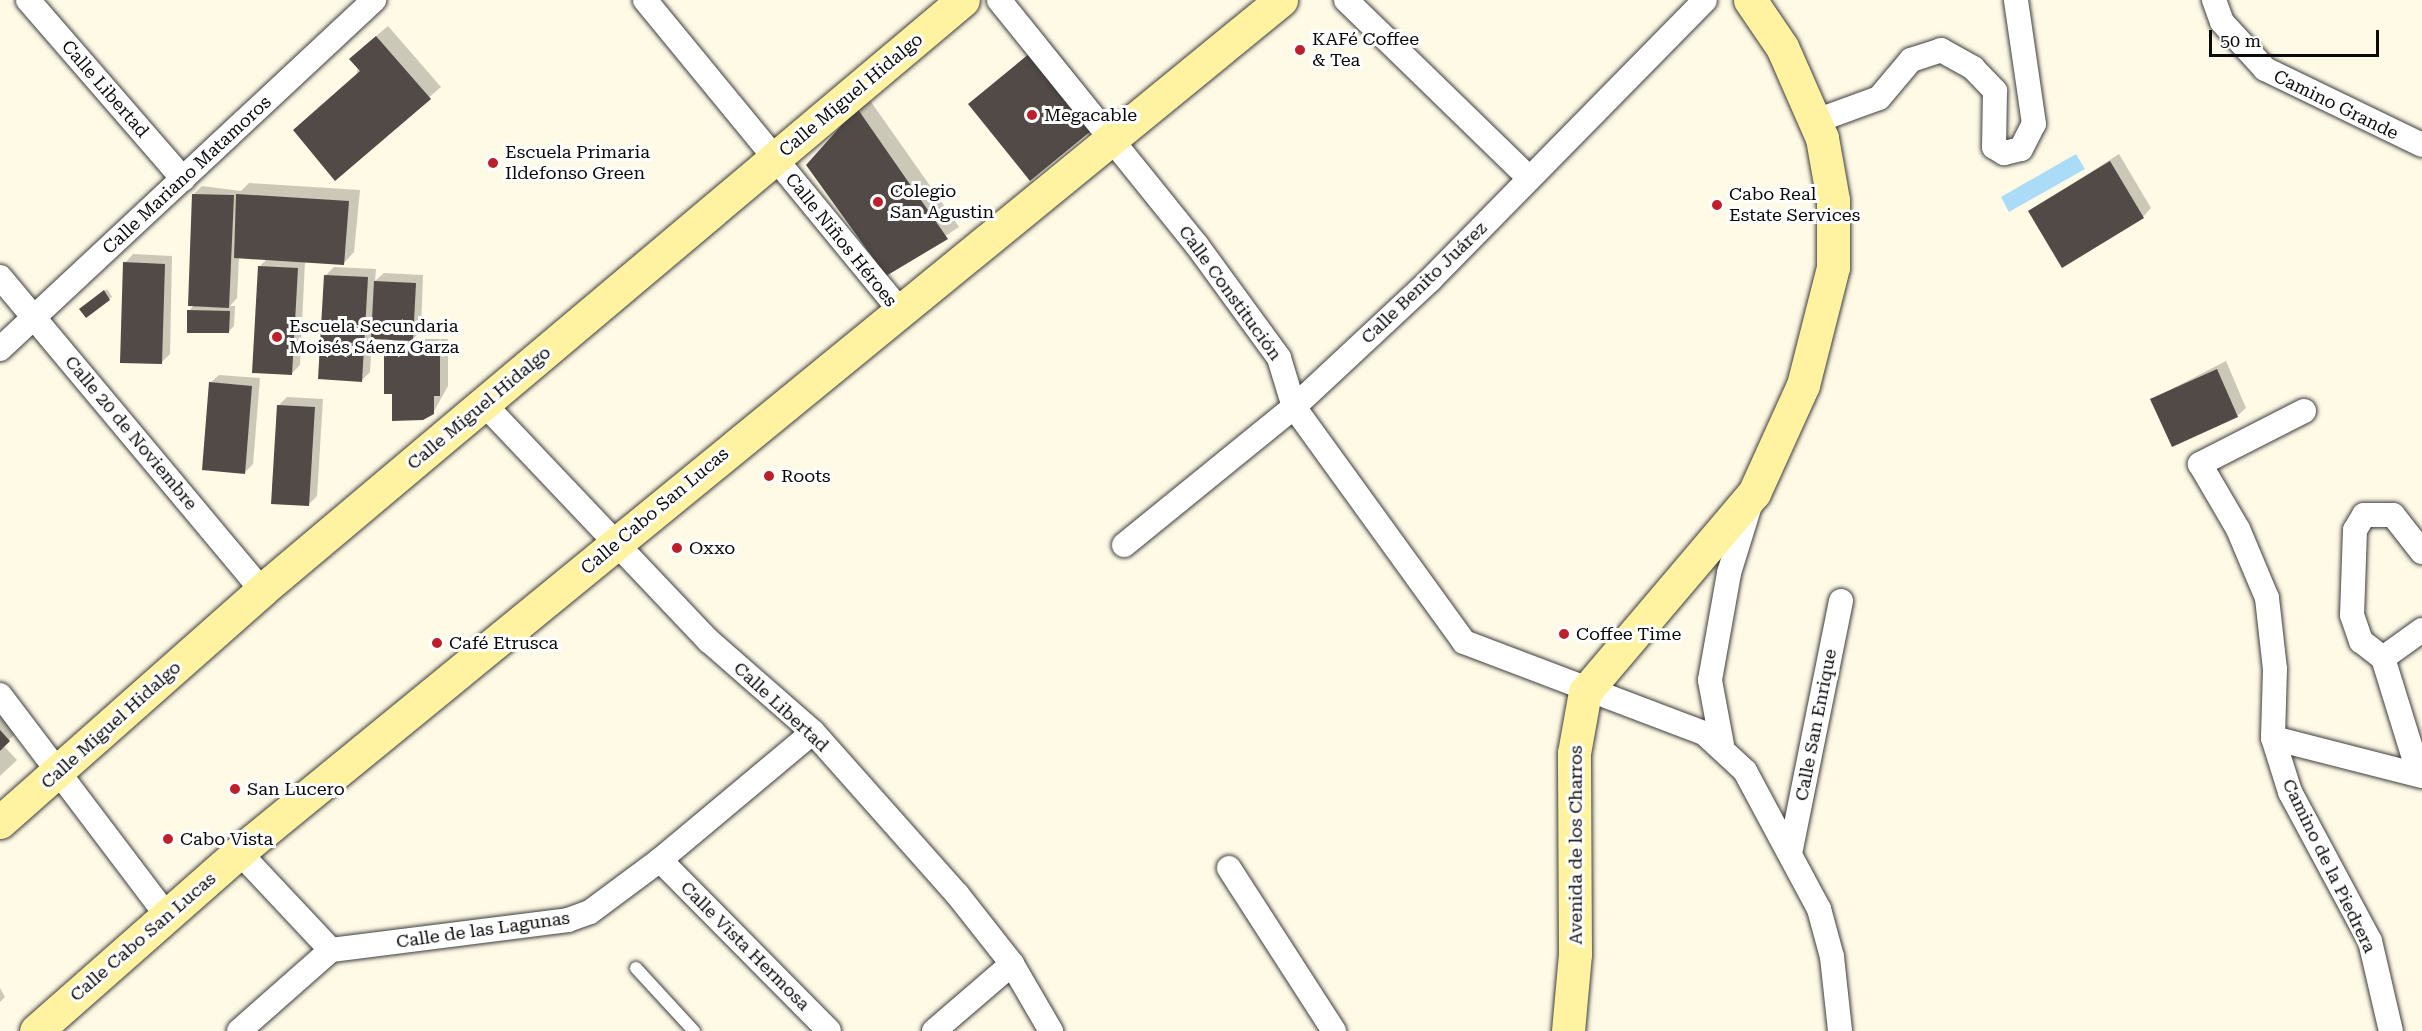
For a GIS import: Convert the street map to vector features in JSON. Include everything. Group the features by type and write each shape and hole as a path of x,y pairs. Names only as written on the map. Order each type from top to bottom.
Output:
{"main road":[{"name":"Calle Miguel Hidalgo","path":"0,822 262,590 963,0"},
{"name":"Calle Cabo San Lucas","path":"36,1031 239,852 901,312 1110,137 1281,0"},
{"path":"1584,692 1754,494 1803,385 1833,267 1833,200 1816,121 1782,48 1750,0"},
{"name":"Avenida de los Charros","path":"1563,1022 1575,954 1574,753 1584,692"}],"street":[{"name":"Calle Libertad","path":"28,0 183,179"},
{"name":"Calle Niños Héroes","path":"645,0 901,312"},
{"name":"Calle Constitución","path":"999,0 1110,137 1279,358 1294,407 1464,642 1584,692 1704,733 1722,745"},
{"path":"1346,0 1529,178"},
{"name":"Calle Benito Juárez","path":"1124,545 1294,407 1529,178 1705,0"},
{"path":"1816,121 1879,98 1911,60 1936,49 1973,68 1992,87 1994,147 2004,153 2021,149 2034,124 2016,0"},
{"name":"Camino Grande","path":"2214,0 2222,22 2265,69 2422,145"},
{"name":"Calle Mariano Matamoros","path":"0,349 183,179 360,4"},
{"name":"Calle 20 de Noviembre","path":"0,277 262,590"},
{"name":"Calle Libertad","path":"484,404 709,641 813,732 1012,964 1050,1031"},
{"path":"2304,411 2200,464 2238,529 2267,598 2275,669 2272,738 2421,775"},
{"path":"1754,494 1735,547 1711,670 1711,707 1722,745 1757,788 1791,849 1827,932 1840,1031"},
{"path":"2421,775 2383,658 2361,641 2352,615 2355,530 2364,516 2393,515 2422,552"},
{"name":"Calle San Enrique","path":"1791,849 1841,601"},
{"path":"2383,658 2422,630"},
{"path":"0,695 168,917"},
{"name":"Calle de las Lagunas","path":"331,950 568,920 590,912 660,860 813,732"},
{"name":"Camino de la Piedrera","path":"2272,738 2290,792 2370,941 2391,1031"},
{"path":"239,852 331,950 239,1031"},
{"name":"Calle Vista Hermosa","path":"660,860 830,1031"},
{"path":"1229,868 1334,1031"},
{"path":"934,1031 1012,964"}],"lane":[{"path":"636,968 694,1031"}],"water":[{"path":"2076,154 2085,169 2009,212 2001,197"}],"building":[{"path":"376,36 431,99 335,181 293,130 360,71 349,59"},
{"name":"Megacable","path":"1035,49 1097,126 1030,181 968,104"},
{"name":"Colegio San Agustin","path":"857,108 948,239 886,276 806,165"},
{"path":"2110,161 2144,218 2062,268 2028,211"},
{"path":"192,194 234,195 229,308 188,306"},
{"path":"236,194 349,201 344,265 234,258"},
{"path":"123,262 165,264 162,364 120,363"},
{"path":"258,266 298,268 292,375 252,373"},
{"path":"324,275 368,277 362,382 318,379"},
{"path":"374,281 416,283 413,341 371,339"},
{"path":"104,290 110,300 86,318 79,309"},
{"path":"187,310 230,311 229,333 187,333"},
{"path":"440,346 440,396 434,396 434,414 423,420 392,421 392,394 384,394 384,347"},
{"path":"2217,369 2238,417 2172,447 2150,399"},
{"path":"209,382 252,386 245,474 202,470"},
{"path":"277,405 315,407 309,506 271,504"},
{"path":"0,730 10,741 0,751"}],"place":[{"name":"KAFé Coffee & Tea","path":"1300,50"},
{"name":"Megacable","path":"1032,115"},
{"name":"Escuela Primaria Ildefonso Green","path":"493,163"},
{"name":"Colegio San Agustin","path":"878,202"},
{"name":"Cabo Real Estate Services","path":"1717,205"},
{"name":"Escuela Secundaria Moisés Sáenz Garza","path":"277,337"},
{"name":"Roots","path":"769,476"},
{"name":"Oxxo","path":"677,548"},
{"name":"Coffee Time","path":"1564,634"},
{"name":"Café Etrusca","path":"437,643"},
{"name":"San Lucero","path":"235,789"},
{"name":"Cabo Vista","path":"168,839"}]}
